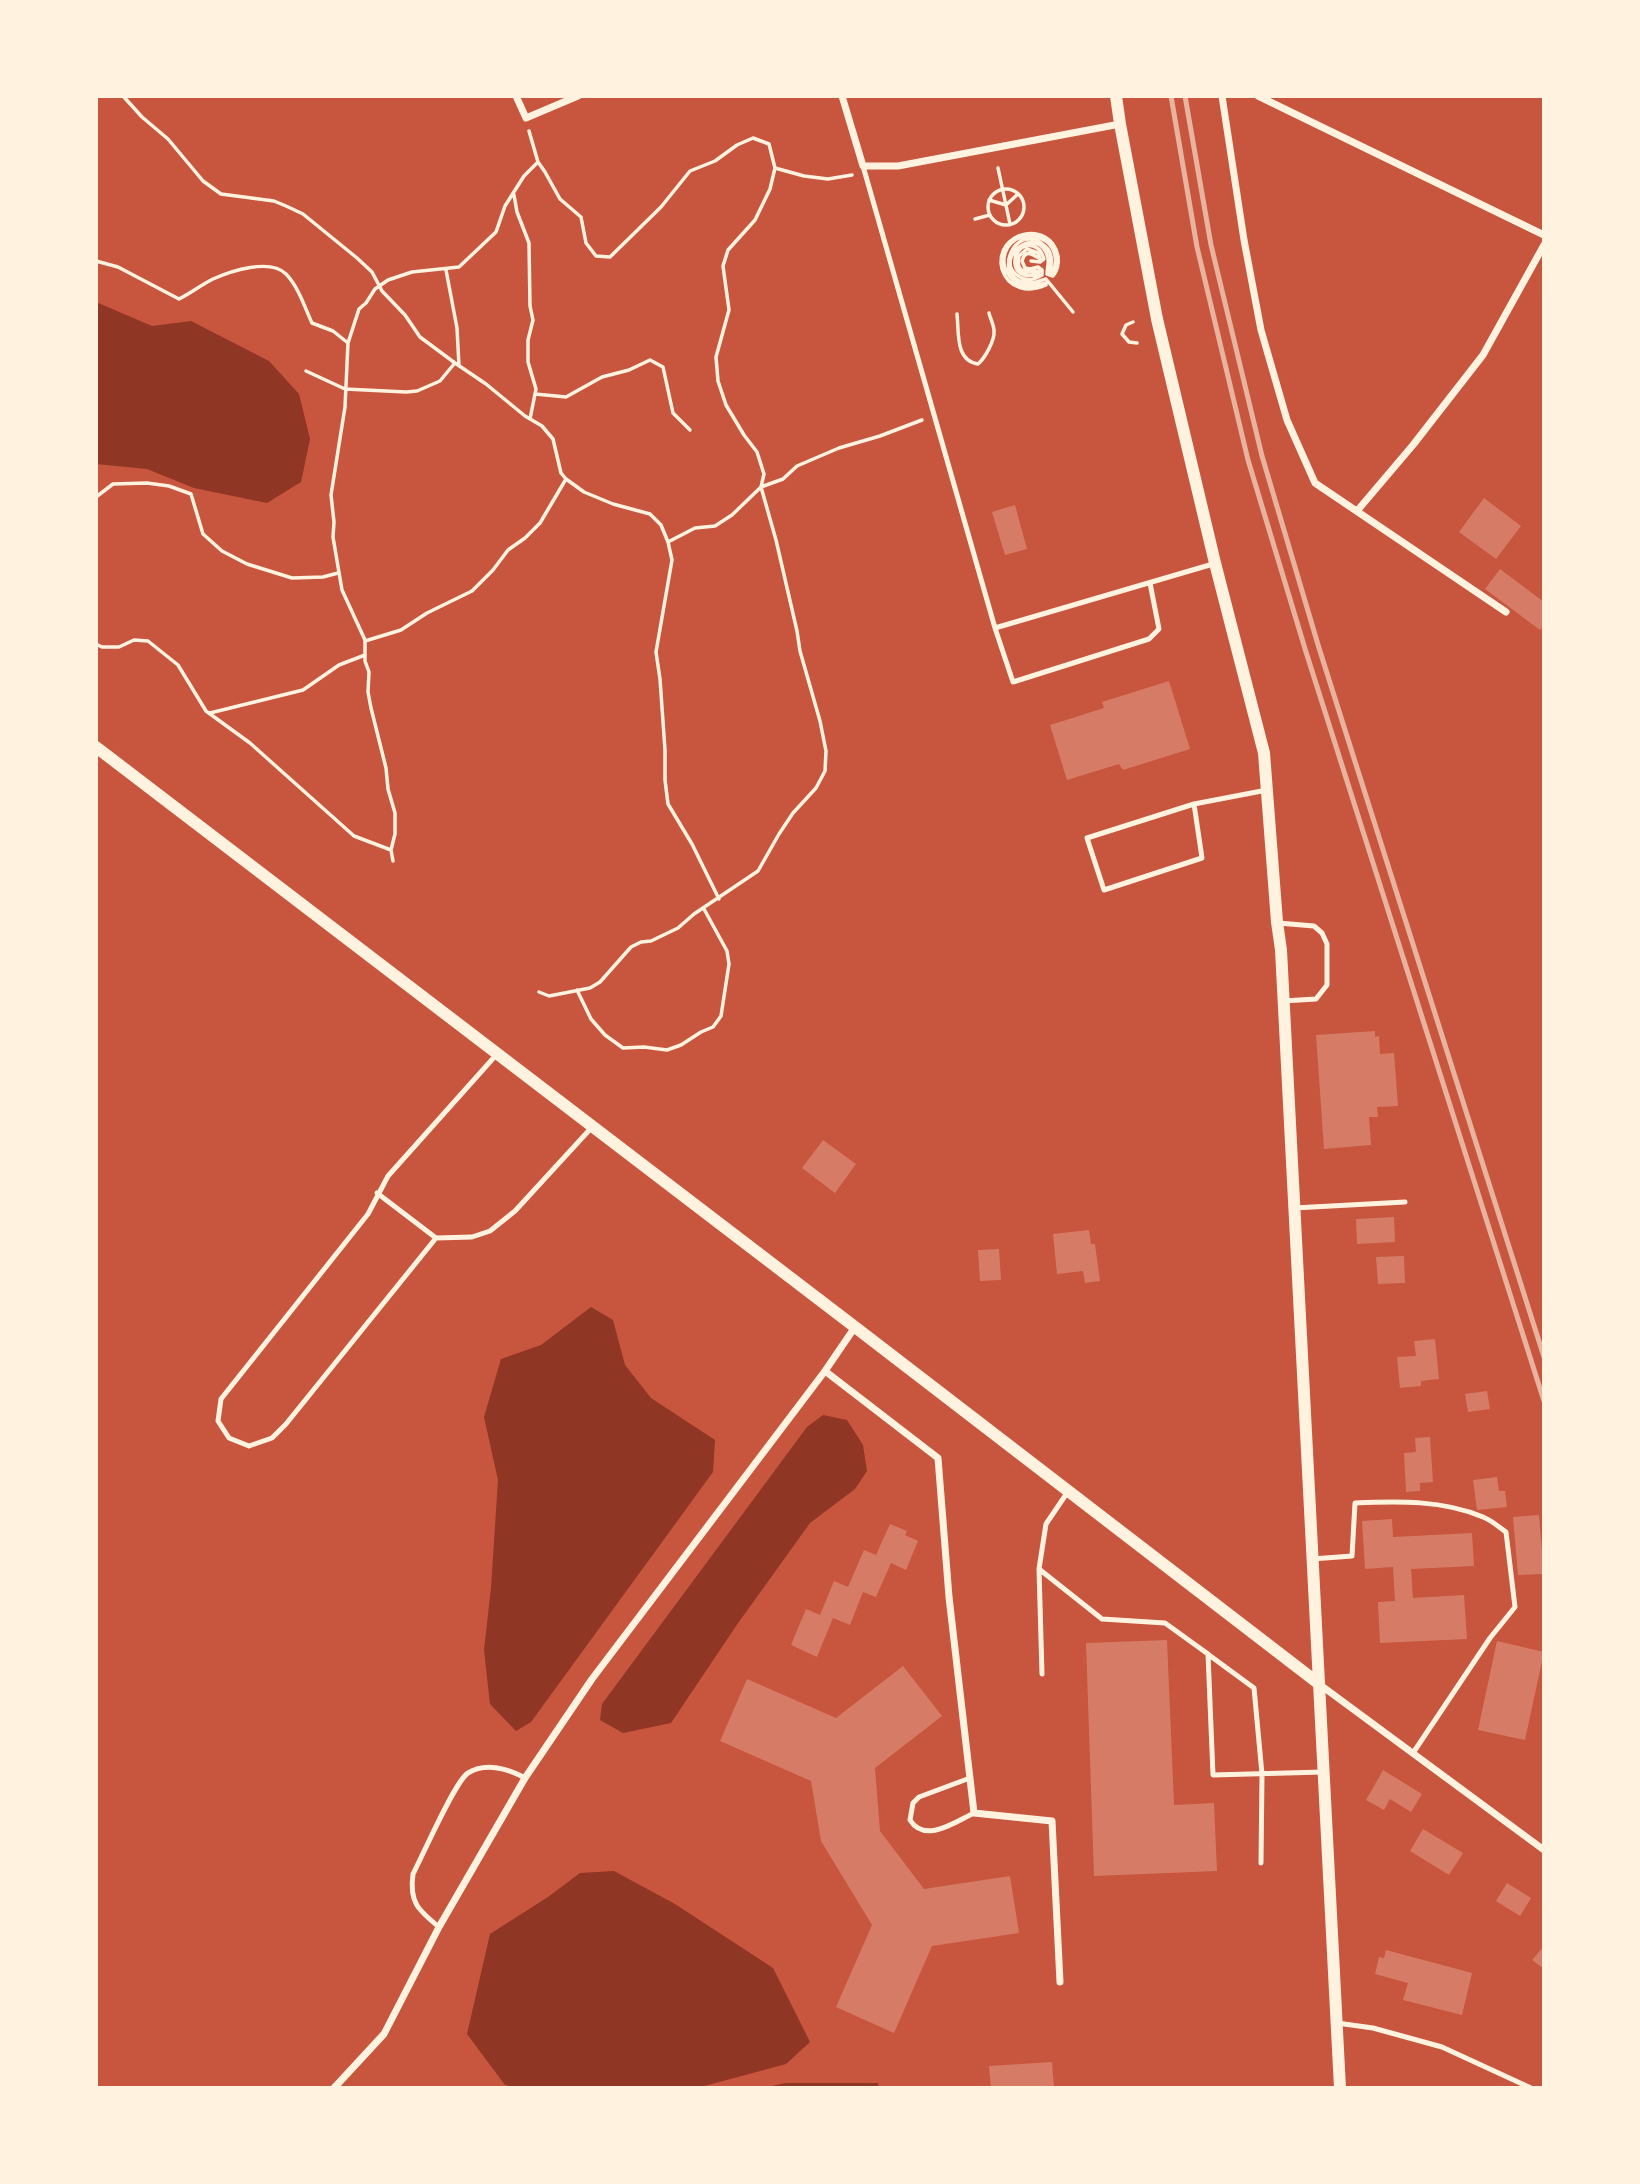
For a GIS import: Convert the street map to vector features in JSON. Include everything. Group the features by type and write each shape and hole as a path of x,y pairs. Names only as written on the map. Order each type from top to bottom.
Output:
{"street":[{"path":"516,96 526,118 578,96"},
{"path":"842,96 863,166 898,166 1120,124"},
{"path":"1116,96 1157,319 1264,753 1281,950 1340,2088"},
{"path":"1222,96 1261,330 1287,420 1315,483 1506,612"},
{"path":"1258,96 1544,235"},
{"path":"1357,511 1483,355 1544,245"},
{"path":"96,747 1318,1683 1544,1850"},
{"path":"334,2088 384,2034 439,1927 526,1778 593,1679 825,1371 855,1327"},
{"path":"825,1371 938,1458 949,1597 974,1813 1052,1821 1060,1982"}],"lane":[{"path":"863,166 995,628 1013,682 1149,639 1159,629 1150,583"},
{"path":"995,628 1215,563"},
{"path":"1194,804 1202,858 1104,890 1087,838 1194,804 1267,790"},
{"path":"1277,922 1314,926 1322,933 1327,944 1327,985 1316,999 1283,1001"},
{"path":"436,1238 320,1383 272,1438 249,1446 229,1438 218,1421 221,1399 368,1214 388,1176 497,1054"},
{"path":"377,1193 436,1238 472,1237 490,1231 515,1211 593,1126"},
{"path":"1294,1208 1405,1202"},
{"path":"1042,1674 1039,1569 1046,1524 1069,1491"},
{"path":"1312,1559 1352,1556 1355,1503 1406,1501 1447,1507 1485,1518 1506,1532 1515,1607 1490,1638 1413,1753"},
{"path":"1039,1569 1102,1619 1165,1623 1254,1688 1262,1774 1261,1863"},
{"path":"1208,1654 1213,1776 1323,1772"},
{"path":"439,1927 417,1907 411,1885 413,1874 460,1779 476,1769 500,1768 526,1778"},
{"path":"970,1778 919,1797 913,1803 910,1820 915,1828 925,1832 934,1831 974,1813"},
{"path":"1337,2023 1373,2028 1442,2047 1531,2088"}],"path":[{"path":"123,96 168,139 202,181 221,194 274,201 303,214 357,258 372,272 420,337 542,426 553,439 561,473 566,480 584,492 613,504 650,514 661,525 672,560 656,652 668,804 692,844 719,899"},
{"path":"526,118 538,162 560,199 581,217 586,243 596,256 610,257 622,247 632,234 661,208 690,171 715,161 737,145 753,138 769,144 775,168 770,189 755,220 728,250 723,266 729,310 716,357 718,382 726,405 757,452 764,474 761,486 826,751 825,771 816,788 786,823 758,871 694,914 678,928 631,947 600,982 590,988 549,996 539,992"},
{"path":"393,861 391,850 395,834 395,813 371,708 365,641 342,590 338,573 331,495 345,407 348,343 359,309 388,280 412,272 459,267 496,232 505,206 524,176 538,162"},
{"path":"775,168 828,179 844,175 866,176"},
{"path":"998,168 1010,224"},
{"path":"1002,189 1010,189 1023,201 1023,213 1010,224 998,223 988,209 993,193 1002,189"},
{"path":"513,194 529,243 530,306 533,320 528,340 528,362 535,382 530,419"},
{"path":"1006,205 1018,194"},
{"path":"989,200 1006,205"},
{"path":"975,219 990,215"},
{"path":"1031,261 1040,262 1044,259 1037,248 1032,246 1022,248 1016,255 1015,265 1021,273 1030,276 1038,274 1039,271 1029,273 1022,270 1018,264 1019,256 1027,249 1038,253 1040,259 1028,253 1021,261 1025,268 1038,267 1042,270 1042,275 1033,280 1021,278 1013,269 1011,258 1022,244 1033,243 1047,255 1047,274 1053,276 1056,272 1057,253 1047,238 1024,233 1011,239 1005,246 1001,260 1004,274 1010,282 1018,287 1032,289 1042,287 1046,283 1029,287 1016,283 1006,270 1005,254 1011,244 1025,236 1037,237 1048,243 1055,259 1053,272 1050,272 1052,262 1048,249 1030,239 1016,244 1011,250 1008,257 1010,271 1021,282 1035,283 1046,279 1073,312"},
{"path":"96,261 118,267 179,299 213,279 255,265 274,267 286,273 312,323 333,331 348,343"},
{"path":"306,371 345,388 417,391 440,381 457,365 457,328 446,270"},
{"path":"957,314 962,354 972,363 978,364 993,337 994,329 989,313"},
{"path":"1133,322 1126,325 1122,334 1129,342 1137,343"},
{"path":"535,394 566,397 602,377 629,370 650,360 663,367 673,413 690,430"},
{"path":"668,542 695,528 715,526 739,509 761,486 783,479 797,466 839,448 932,418"},
{"path":"365,641 401,630 426,613 472,591 508,550 540,523 566,480"},
{"path":"96,497 113,484 147,483 169,486 191,494 203,534 222,551 247,564 292,578 323,577 338,573"},
{"path":"96,644 102,647 119,647 134,640 148,641 178,666 210,713 258,750 354,836 391,850"},
{"path":"210,713 303,690 339,665 365,655"},
{"path":"576,989 591,1019 605,1035 624,1048 667,1050 713,1027 721,1016 729,964 727,951 704,909"}],"shaded area":[{"path":"96,302 152,326 191,321 269,361 299,394 310,439 301,482 267,503 194,488 147,469 96,464"},
{"path":"591,1307 613,1320 625,1365 651,1398 715,1440 713,1472 531,1722 516,1731 490,1704 484,1650 498,1480 484,1417 501,1359 541,1345"},
{"path":"823,1415 847,1420 863,1445 867,1471 855,1489 810,1523 671,1723 623,1733 600,1720 602,1704 807,1427"},
{"path":"614,1871 675,1904 773,1968 810,2042 786,2064 697,2088 517,2088 505,2085 467,2034 490,1934 580,1873"},
{"path":"786,2083 878,2083 879,2088 763,2088"}],"building":[{"path":"1484,498 1521,526 1496,559 1459,532"},
{"path":"1015,505 1027,549 1005,555 992,512"},
{"path":"1500,569 1544,602 1544,625 1540,630 1485,589"},
{"path":"1169,681 1190,749 1123,770 1119,764 1067,780 1050,725 1104,708 1102,702"},
{"path":"1375,1031 1375,1037 1379,1036 1380,1054 1394,1053 1398,1106 1377,1107 1378,1117 1369,1117 1371,1145 1324,1149 1316,1035"},
{"path":"823,1140 856,1164 835,1193 802,1168"},
{"path":"1394,1217 1395,1242 1357,1244 1356,1219"},
{"path":"1089,1230 1091,1244 1095,1244 1100,1281 1085,1283 1083,1271 1057,1274 1053,1234"},
{"path":"999,1249 1001,1280 980,1281 978,1250"},
{"path":"1404,1256 1405,1283 1378,1284 1376,1257"},
{"path":"1435,1339 1439,1379 1421,1381 1421,1386 1400,1388 1397,1357 1416,1356 1414,1341"},
{"path":"1487,1391 1490,1409 1468,1412 1465,1394"},
{"path":"1430,1437 1433,1482 1420,1483 1420,1491 1406,1492 1404,1453 1416,1452 1415,1438"},
{"path":"1497,1477 1499,1491 1505,1491 1507,1507 1477,1510 1473,1480"},
{"path":"1539,1515 1544,1574 1518,1575 1513,1517"},
{"path":"1392,1519 1393,1537 1472,1533 1474,1566 1411,1569 1413,1598 1464,1595 1467,1639 1380,1643 1378,1602 1395,1601 1393,1567 1365,1569 1362,1521"},
{"path":"890,1524 907,1531 905,1535 918,1541 906,1570 891,1563 876,1597 863,1592 850,1625 833,1618 817,1657 791,1645 806,1609 820,1615 834,1581 848,1587 864,1550 876,1555"},
{"path":"1167,1640 1174,1805 1214,1803 1217,1871 1094,1876 1086,1643"},
{"path":"1497,1641 1544,1652 1525,1740 1478,1730"},
{"path":"903,1666 942,1716 875,1768 880,1831 924,1889 1010,1876 1019,1933 932,1946 894,2033 836,2007 872,1925 821,1841 811,1781 720,1741 747,1679 836,1718"},
{"path":"1383,1770 1422,1794 1411,1812 1390,1799 1384,1810 1366,1800"},
{"path":"1423,1829 1463,1853 1449,1875 1410,1851"},
{"path":"1507,1883 1531,1898 1520,1916 1496,1901"},
{"path":"1544,1946 1544,1969 1532,1960"},
{"path":"1386,1950 1472,1973 1462,2015 1403,2000 1408,1983 1375,1974 1379,1957 1384,1958"},
{"path":"1052,2062 1054,2088 991,2088 989,2066"}],"railway":[{"path":"1171,96 1197,247 1248,460 1306,652 1544,1401"},
{"path":"1185,96 1211,245 1262,456 1319,648 1544,1357"}]}
